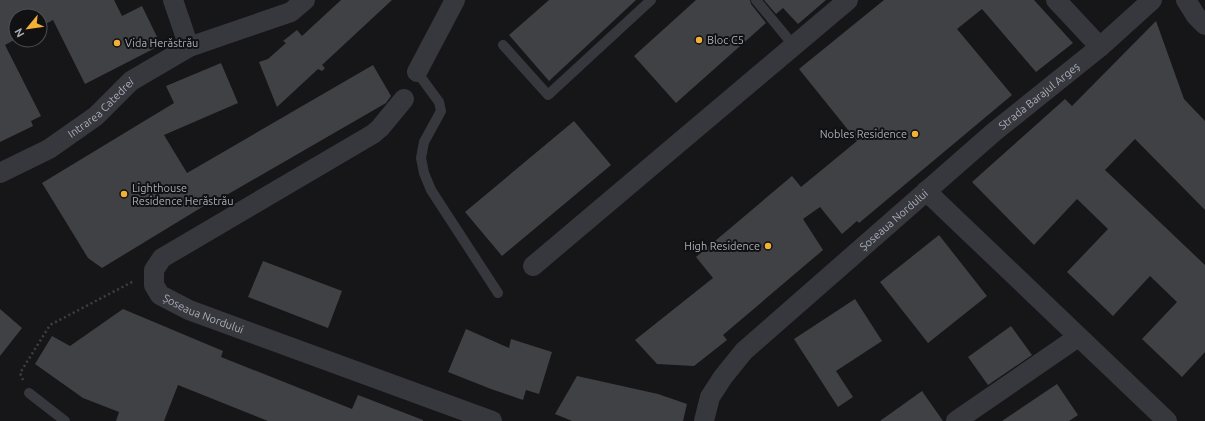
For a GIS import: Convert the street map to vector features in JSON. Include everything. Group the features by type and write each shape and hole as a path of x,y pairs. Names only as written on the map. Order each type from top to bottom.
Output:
{"street":[{"path":"173,0 189,48"},
{"name":"Intrarea Catedrei","path":"6,170 49,149 96,116 131,81 189,48 291,12 305,0"},
{"path":"417,72 455,0"},
{"path":"534,266 848,0"},
{"path":"1056,0 1100,47"},
{"name":"Strada Barajul Argeș","path":"926,191 994,132 1100,47 1152,0"},
{"path":"1186,0 1196,16 1205,25"},
{"path":"154,270 162,258 373,134 380,128 404,99"},
{"name":"Șoseaua Nordului","path":"704,421 710,397 723,377 744,351 926,191 1167,421"},
{"name":"Șoseaua Nordului","path":"154,270 154,285 160,295 189,310 492,421"},
{"path":"956,421 1078,337"}],"lane":[{"path":"503,45 548,95 651,0"},
{"path":"756,0 794,46"},
{"path":"417,72 439,102 441,111 424,142 421,158 424,173 431,190 498,293"},
{"path":"29,393 66,421"}],"path":[{"path":"29,393 20,373 50,325 154,270"}],"building":[{"name":"Vida Herăstrău","path":"0,0 114,0 122,16 142,6 161,45 85,84 53,20 48,23 48,8 8,8 8,43 5,45 41,116 31,121 33,126 0,142"},
{"path":"341,0 392,0 322,65 325,68 322,71 318,69 277,107 259,62 268,59 286,43 283,41 297,30 302,36"},
{"path":"549,0 636,0 549,81 509,35"},
{"name":"Bloc C5","path":"696,0 750,0 751,4 766,23 676,103 634,56"},
{"path":"764,0 826,0 798,24 783,8 776,14"},
{"path":"884,0 1034,0 1073,43 1036,72 982,9 957,29 1012,95 859,223 857,221 842,234 820,207 803,219 823,250 723,335 727,340 694,366 657,364 635,340 713,278 696,257 792,176 801,187 857,141 799,69"},
{"path":"1156,21 1184,99 1205,121 1205,210 1135,139 1105,170 1205,265 1205,352 1182,377 1142,339 1177,302 1150,276 1113,316 1067,272 1108,229 1077,199 1034,245 972,182 1065,99 1072,106"},
{"path":"221,63 238,103 164,135 187,173 373,65 391,96 386,103 218,200 217,198 102,268 88,258 42,183 174,103 166,86"},
{"path":"574,121 611,165 502,256 465,212"},
{"path":"939,235 987,296 928,343 880,282"},
{"path":"263,261 342,291 328,328 248,297"},
{"path":"855,299 882,341 836,371 853,397 838,407 794,339"},
{"path":"0,309 22,328 0,356"},
{"path":"123,309 223,351 221,357 352,409 358,395 423,421 268,421 178,385 164,421 116,421 119,412 83,398 35,364 52,336 70,346"},
{"path":"1011,326 1032,355 988,385 968,357"},
{"path":"466,329 509,348 511,339 552,352 539,394 526,390 523,400 448,372"},
{"path":"577,376 658,394 687,404 683,421 572,421 555,414"},
{"path":"1057,384 1078,415 1069,421 1002,421"},
{"path":"922,391 943,421 880,421"}],"place":[{"name":"Bloc C5","path":"699,40"},
{"name":"Vida Herăstrău","path":"117,43"},
{"name":"Nobles Residence","path":"915,134"},
{"name":"Lighthouse Residence Herăstrău","path":"124,194"},
{"name":"High Residence","path":"768,246"}]}
